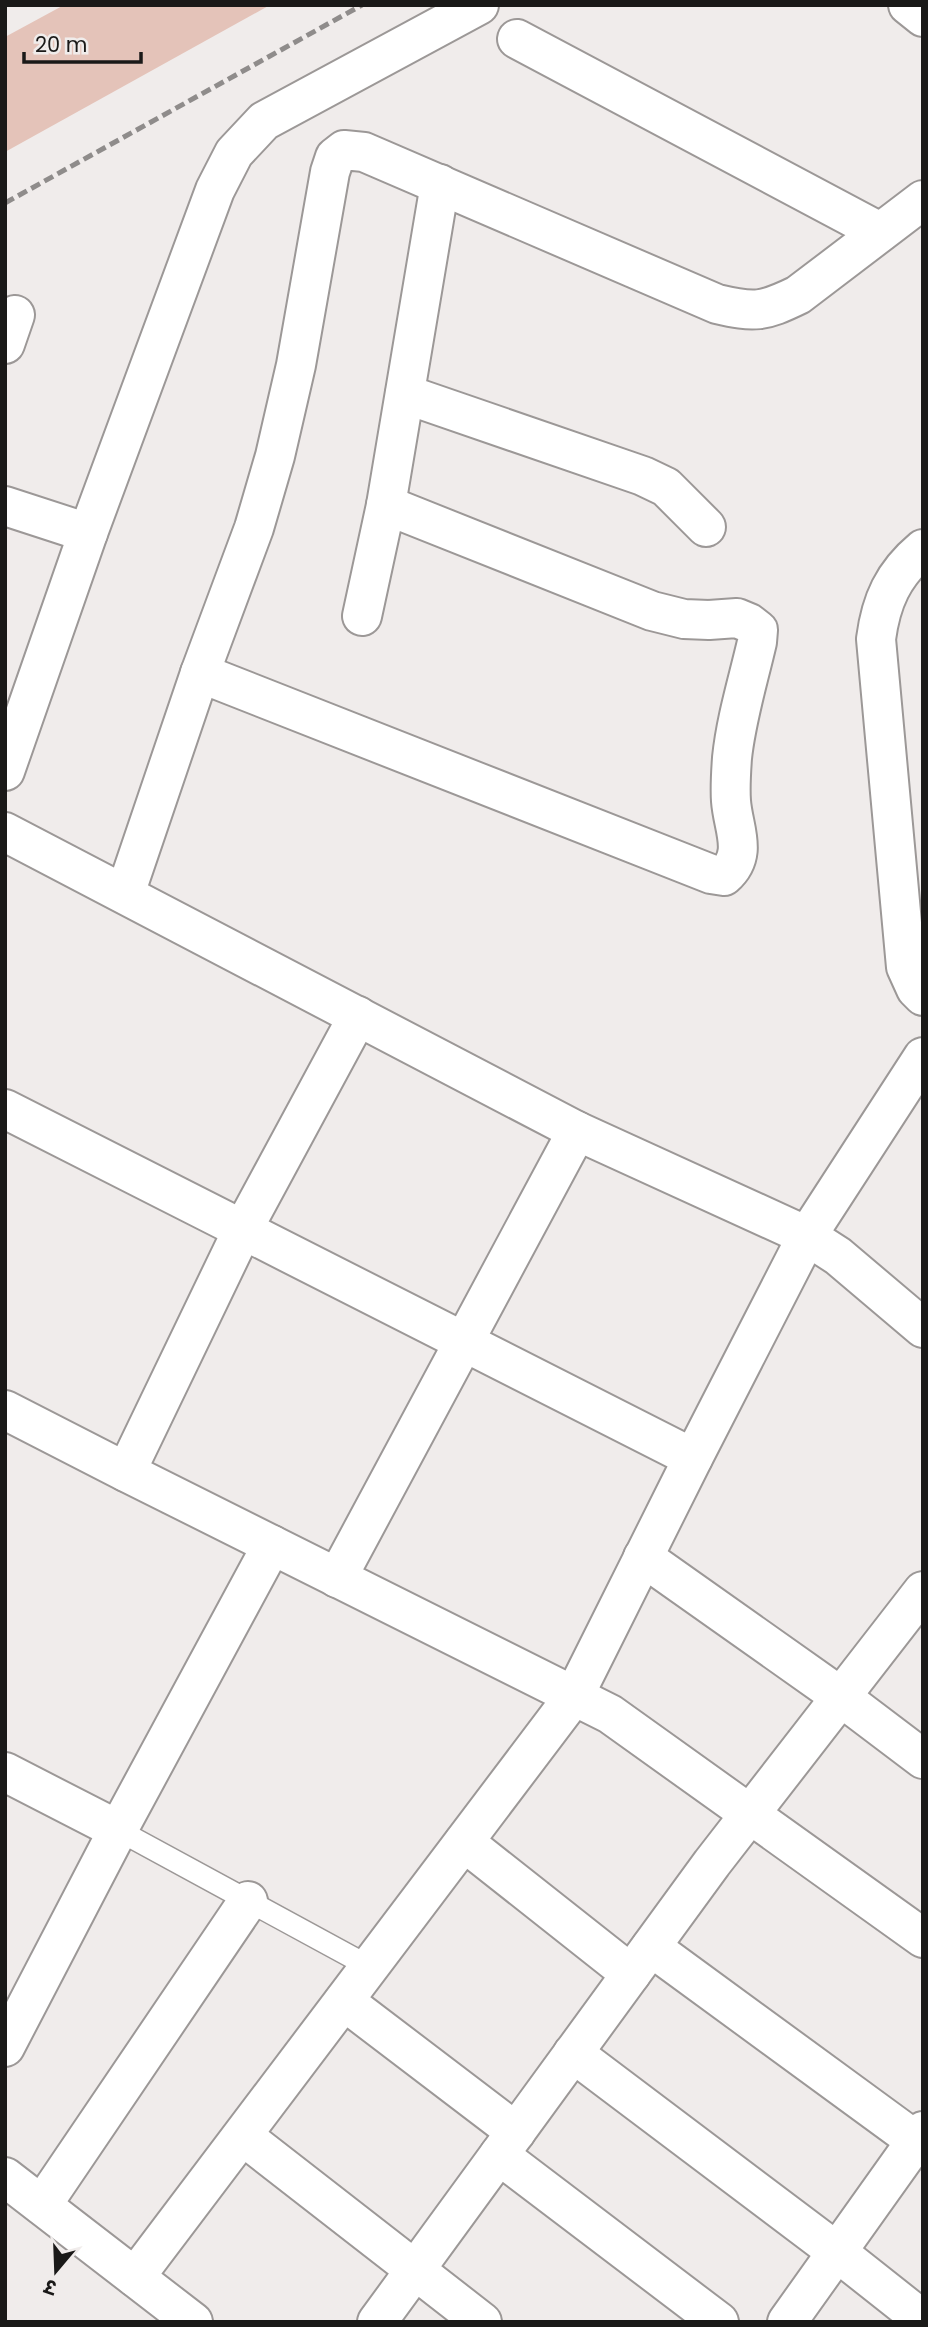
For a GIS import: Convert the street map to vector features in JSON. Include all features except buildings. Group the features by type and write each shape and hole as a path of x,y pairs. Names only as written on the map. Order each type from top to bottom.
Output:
{"street":[{"path":"5,771 88,533 215,190 234,153 264,121 479,5"},
{"path":"908,5 923,17"},
{"path":"517,39 880,232"},
{"path":"125,894 200,673 254,528 275,456 296,365 330,172 335,157 344,150 364,152 717,304 749,312 775,306 799,295 923,200"},
{"path":"362,616 386,505 440,184"},
{"path":"405,394 643,476 666,487 706,527"},
{"path":"200,673 711,874 723,876 734,867 738,852 731,801 732,760 758,630 737,618 684,619 652,611 386,505"},
{"path":"5,506 88,533"},
{"path":"917,970 876,639 884,599 894,578 923,549"},
{"path":"5,832 577,1130 807,1237 838,1256 923,1328"},
{"path":"126,1472 243,1229 358,1016"},
{"path":"135,2277 574,1696 807,1237 923,1057"},
{"path":"5,1109 693,1458"},
{"path":"337,1578 466,1342 577,1130"},
{"path":"5,1410 610,1714 923,1938"},
{"path":"5,2047 118,1830 272,1545"},
{"path":"643,1557 841,1697 923,1759"},
{"path":"377,2322 750,1815 923,1591"},
{"path":"5,1772 118,1830"},
{"path":"464,1842 641,1961 920,2140 788,2322"},
{"path":"42,2206 248,1901"},
{"path":"344,2001 719,2322"},
{"path":"573,2053 923,2320"},
{"path":"243,2136 482,2322"},
{"path":"5,2177 193,2322"}],"lane":[{"path":"118,1830 370,1967"}],"shaded area":[{"path":"64,5 270,5 5,152 5,37"}],"railway":[{"path":"5,203 362,5"}]}
